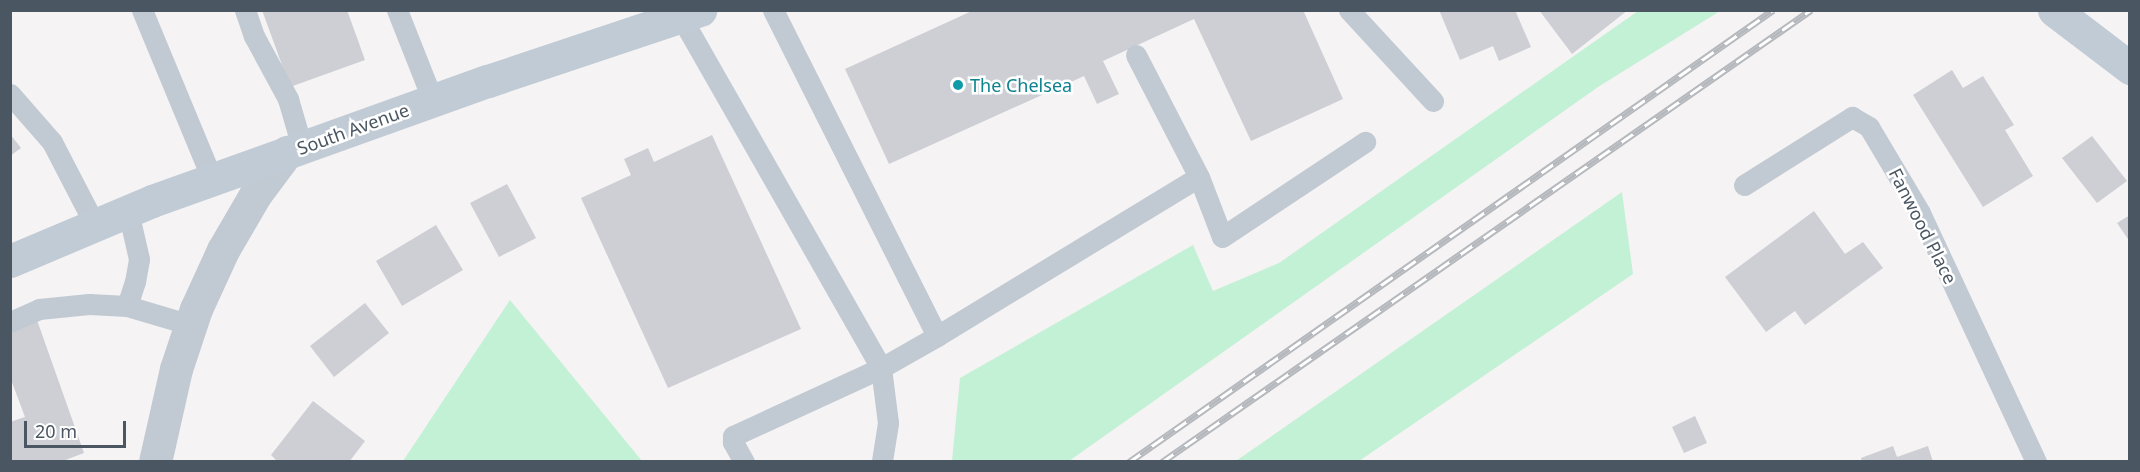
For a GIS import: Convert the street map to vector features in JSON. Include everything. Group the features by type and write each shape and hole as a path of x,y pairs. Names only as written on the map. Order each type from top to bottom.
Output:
{"main road":[{"path":"2054,10 2130,68"},
{"name":"South Avenue","path":"10,261 128,211 212,179 691,14"}],"street":[{"path":"155,462 176,369 191,324 223,250 255,195 295,150"}],"lane":[{"path":"142,10 212,179"},
{"path":"245,10 254,36 288,99 295,150"},
{"path":"398,10 433,101"},
{"path":"773,10 937,336"},
{"path":"1349,10 1433,101"},
{"path":"691,14 881,368 888,423 882,462"},
{"path":"1136,55 1199,177 1222,237 1365,142"},
{"path":"10,94 52,141 95,225"},
{"name":"Fanwood Place","path":"1744,185 1852,117 1869,127 1920,213 2036,462"},
{"path":"744,462 732,442 733,436 881,368 1199,177"},
{"path":"127,306 135,282 139,259 128,211"},
{"path":"10,322 39,309 89,304 127,306 191,324"}],"green space":[{"path":"1638,11 1720,11 1598,87 1069,461 952,461 960,378 1193,245 1213,291 1279,263"},
{"path":"1622,192 1633,274 1359,461 1236,461"},
{"path":"510,300 642,461 403,461"}],"building":[{"path":"262,10 347,10 365,60 290,87"},
{"name":"The Chelsea","path":"974,10 1303,10 1343,99 1251,141 1194,19 1103,61 1119,94 1097,104 1084,76 889,164 845,69"},
{"path":"1439,10 1515,10 1531,47 1499,61 1493,46 1460,60"},
{"path":"1539,10 1628,10 1572,54"},
{"path":"1952,70 1963,88 1983,76 2014,125 2005,130 2033,176 1983,207 1913,95"},
{"path":"10,134 21,148 10,156"},
{"path":"712,135 801,329 668,388 581,198 631,175 624,159 648,148 654,162"},
{"path":"2092,136 2127,181 2097,203 2062,158"},
{"path":"507,184 536,238 499,257 470,203"},
{"path":"1814,211 1845,254 1863,242 1883,268 1805,325 1795,311 1766,332 1725,277"},
{"path":"2130,215 2130,242 2117,223"},
{"path":"436,225 463,270 402,306 376,261"},
{"path":"365,303 389,333 334,377 310,346"},
{"path":"37,320 84,453 60,462 10,462 10,422 25,417 10,377 10,329"},
{"path":"313,401 365,441 349,462 278,462 271,455"},
{"path":"1695,416 1707,443 1684,453 1672,427"},
{"path":"1893,446 1897,457 1928,446 1933,462 1862,462 1861,458"}],"railway":[{"path":"1129,462 1773,10"},
{"path":"1162,462 1811,10"}],"place":[{"name":"The Chelsea","path":"958,85"}]}
